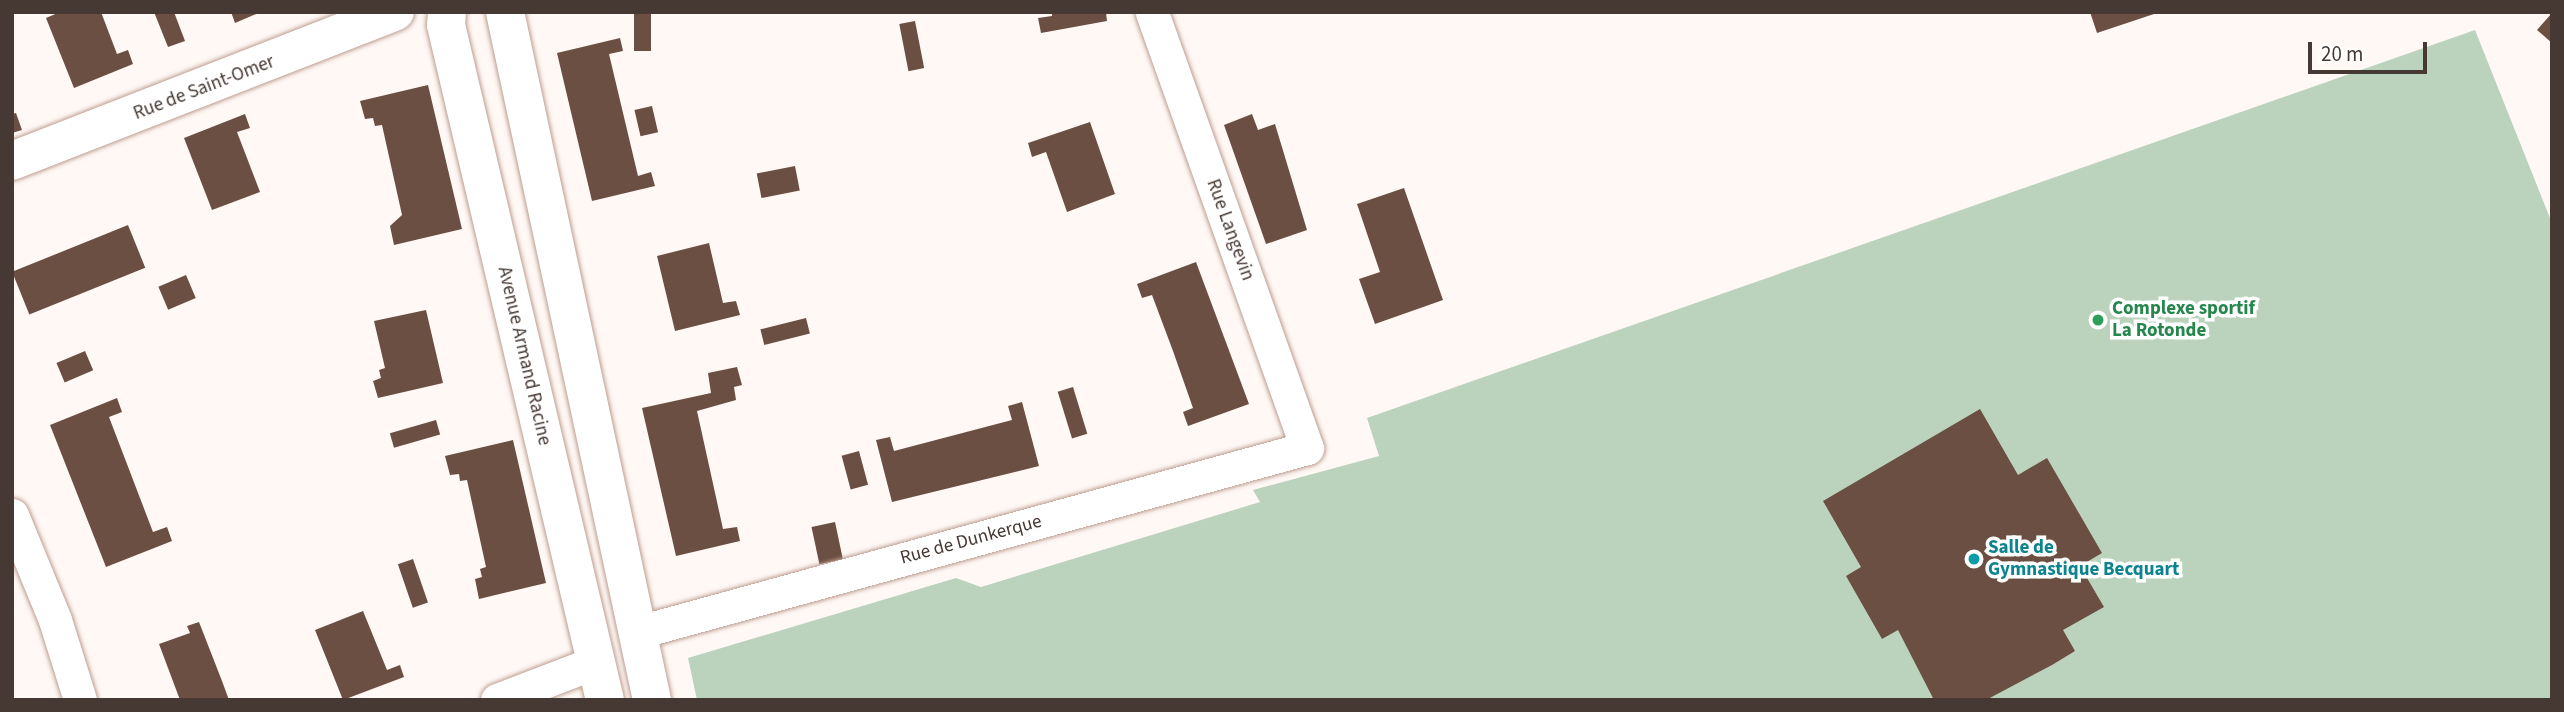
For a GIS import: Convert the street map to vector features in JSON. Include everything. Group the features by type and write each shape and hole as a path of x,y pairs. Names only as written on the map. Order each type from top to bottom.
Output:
{"street":[{"name":"Rue de Saint-Omer","path":"12,161 395,12"},
{"name":"Avenue Armand Racine","path":"447,12 446,25 606,700"},
{"path":"505,12 635,633 652,700"},
{"name":"Rue Langevin","path":"1152,12 1307,448"},
{"name":"Rue de Dunkerque","path":"635,633 1307,448"},
{"path":"12,515 55,620 80,700"},
{"path":"497,700 596,662"}],"green space":[{"name":"Complexe sportif La Rotonde","path":"2475,30 2552,223 2552,700 697,700 688,658 956,578 981,587 1260,502 1253,490 1379,456 1367,418"}],"building":[{"path":"60,12 101,12 117,54 128,50 133,64 74,88 46,18"},
{"path":"154,12 174,12 185,41 168,47"},
{"path":"231,12 261,12 235,23"},
{"path":"634,12 651,12 651,51 634,51"},
{"path":"1052,12 1106,12 1107,21 1041,33 1038,18 1052,16"},
{"path":"2090,12 2157,12 2157,13 2097,33"},
{"path":"2552,13 2552,43 2537,30"},
{"path":"915,21 924,68 908,71 899,24"},
{"path":"620,38 623,51 609,54 638,176 651,172 655,186 592,201 557,53"},
{"path":"428,85 462,229 394,245 390,226 402,215 382,125 375,126 373,118 365,119 360,101"},
{"path":"652,106 658,132 641,136 634,110"},
{"path":"16,113 22,130 12,133 12,114"},
{"path":"245,114 250,128 237,132 260,192 212,210 184,138"},
{"path":"1252,114 1258,130 1275,124 1307,230 1266,244 1224,125"},
{"path":"1090,122 1115,194 1067,212 1046,152 1032,157 1028,143"},
{"path":"795,166 800,191 761,198 757,173"},
{"path":"1404,188 1443,300 1375,324 1359,279 1380,272 1357,204"},
{"path":"128,225 145,268 29,314 12,272"},
{"path":"709,243 723,303 736,301 740,315 675,331 657,256"},
{"path":"1196,262 1249,404 1188,426 1183,412 1193,408 1173,351 1152,295 1142,298 1137,284"},
{"path":"186,275 196,298 168,310 158,287"},
{"path":"426,310 443,383 378,398 373,381 381,378 379,370 385,368 374,321"},
{"path":"806,318 810,334 764,345 760,329"},
{"path":"85,351 93,370 65,382 56,363"},
{"path":"737,367 742,385 734,387 736,400 697,411 723,529 737,527 740,541 676,556 642,408 711,393 708,373"},
{"path":"1073,387 1087,434 1072,439 1058,392"},
{"path":"117,398 122,412 109,417 153,532 167,527 172,541 106,567 50,425"},
{"path":"1022,402 1039,466 892,502 876,440 890,437 894,451 1012,420 1008,406"},
{"name":"Salle de Gymnastique Becquart","path":"1980,409 2018,475 2047,458 2102,553 2080,566 2104,607 2063,630 2075,651 2052,665 1986,700 1934,700 1898,630 1882,639 1846,576 1861,567 1823,501"},
{"path":"436,420 440,434 394,448 390,433"},
{"path":"513,440 546,583 479,599 475,579 482,577 480,569 486,567 467,480 460,481 459,474 450,475 445,456"},
{"path":"859,451 868,485 851,489 842,456"},
{"path":"835,522 843,559 819,564 812,527"},
{"path":"413,559 428,602 413,608 398,564"},
{"path":"363,611 387,670 400,665 404,677 343,700 315,630"},
{"path":"199,622 229,700 180,700 159,644 190,633 187,626"}],"place":[{"name":"Complexe sportif La Rotonde","path":"2098,320"},
{"name":"Salle de Gymnastique Becquart","path":"1974,559"}]}
